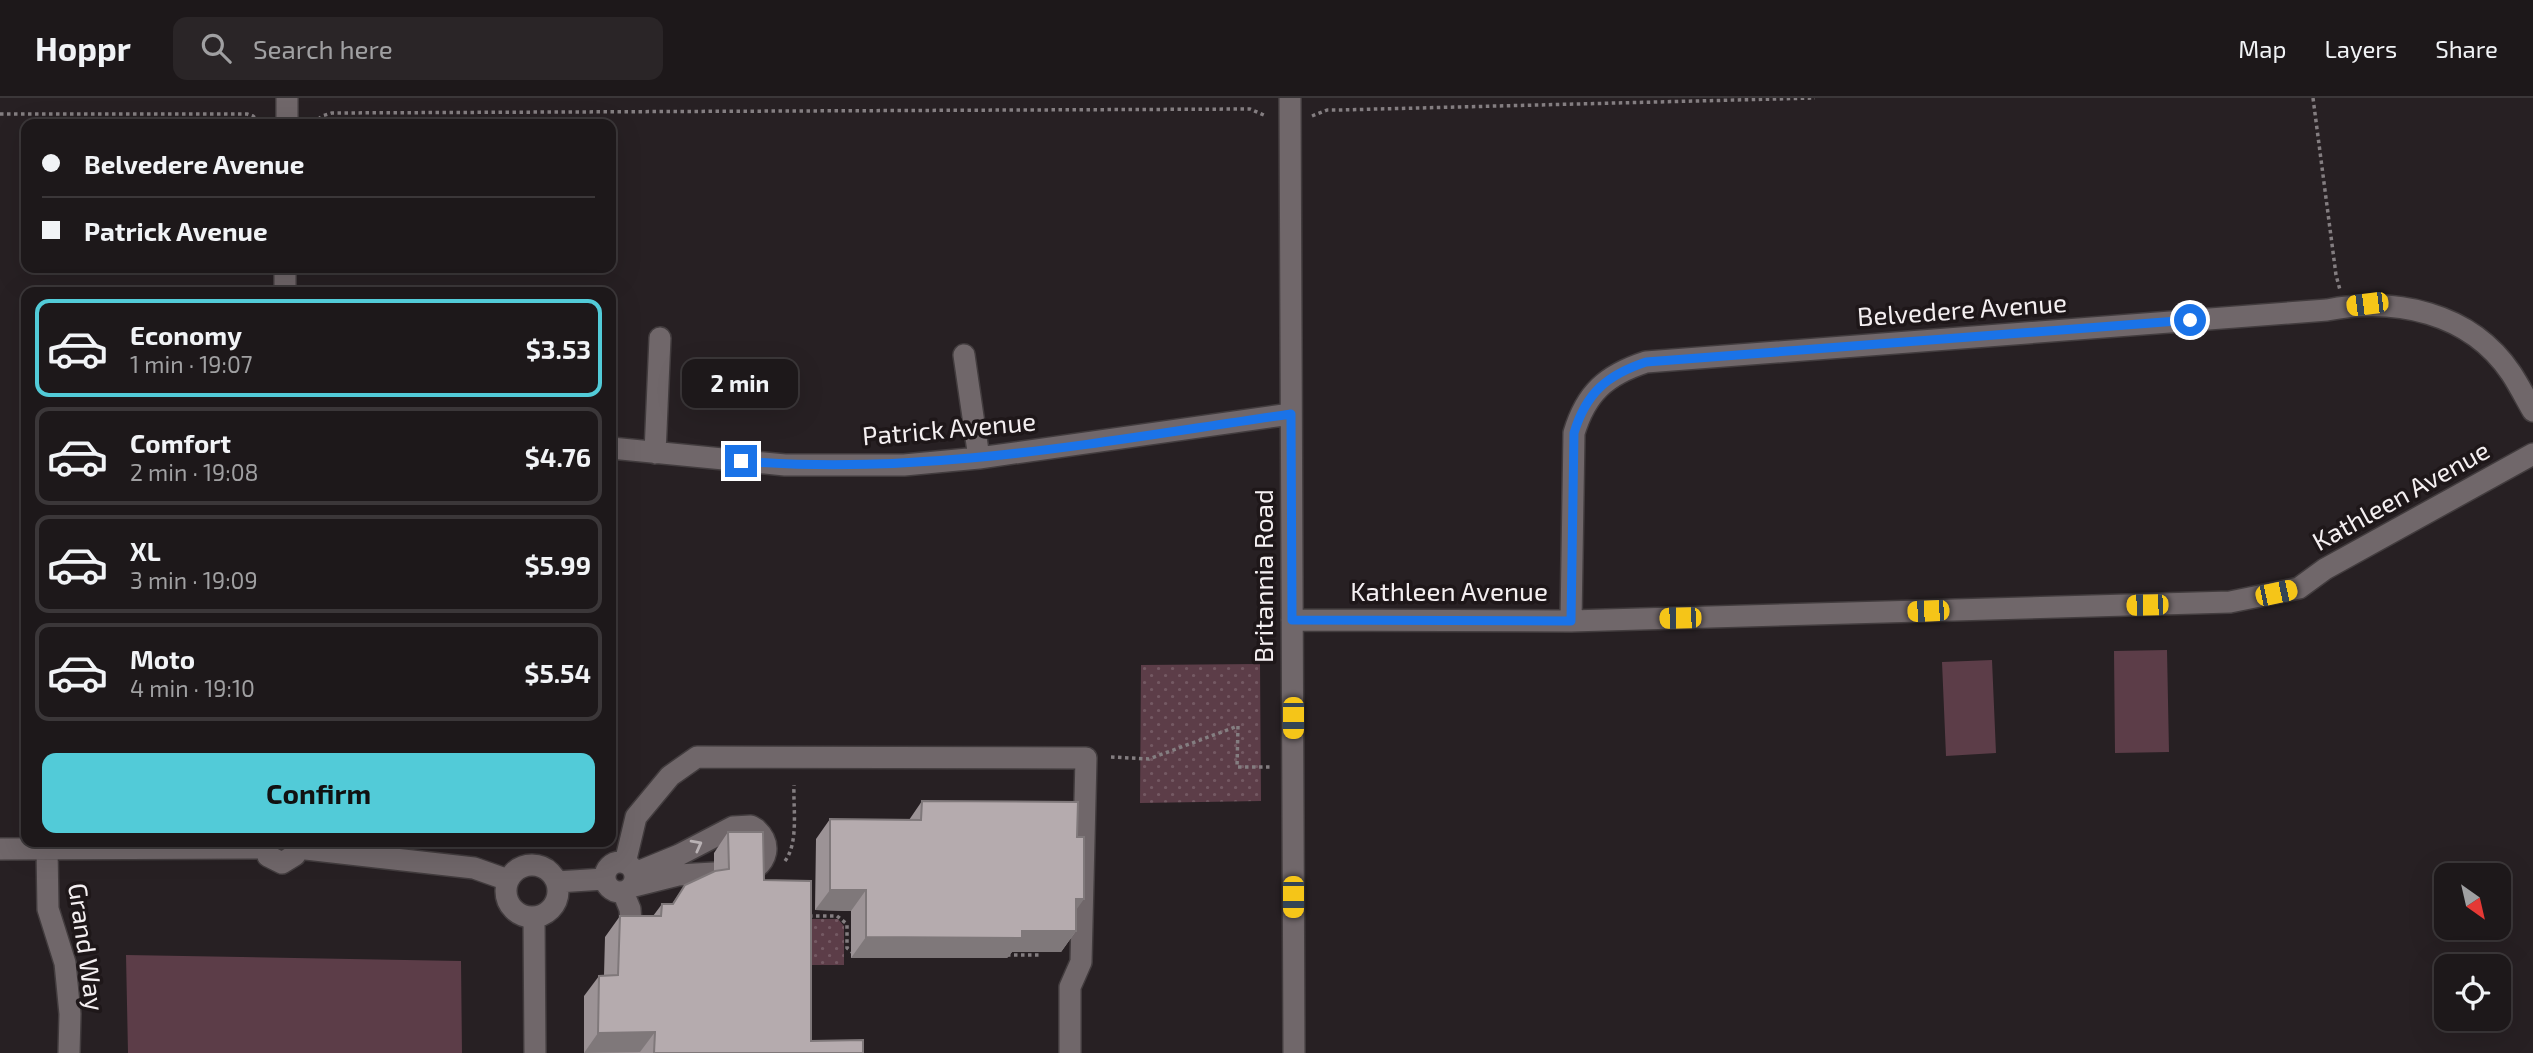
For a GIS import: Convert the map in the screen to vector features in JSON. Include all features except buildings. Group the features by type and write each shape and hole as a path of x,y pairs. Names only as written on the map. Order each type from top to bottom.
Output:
{"street":[{"path":"287,98 287,119"},
{"name":"Britannia Road","path":"1290,98 1294,1053"},
{"name":"Belvedere Avenue","path":"1571,621 1574,433 1580,412 1604,383 1623,369 1646,362 2285,313 2367,304 2423,310 2452,321 2485,343 2499,358 2533,411"},
{"path":"655,453 660,338"},
{"path":"964,355 979,458"},
{"name":"Patrick Avenue","path":"616,449 785,465 904,465 979,458 1291,414"},
{"name":"Kathleen Avenue","path":"1292,620 1571,621 2230,602 2299,588 2326,569 2533,454"},
{"path":"632,937 629,879 636,817 670,776 697,757 1086,758 1081,961 1070,987 1070,1053"},
{"path":"557,882 604,879 611,890 733,827 742,826 756,829 764,837 766,844 763,862 750,872"},
{"path":"0,849 156,847"},
{"path":"267,847 272,860 282,863 291,859 296,847"},
{"path":"312,847 474,869 508,880"},
{"name":"Grand Way","path":"47,849 48,909 65,963 70,1014 69,1053"},
{"path":"527,864 548,869 557,882 558,896 555,904 548,912 534,918 520,915 506,899 508,880 513,872 527,864"},
{"path":"629,879 714,873"},
{"path":"534,918 535,1053"}],"path":[{"path":"1312,116 1327,110 1815,98"},
{"path":"2313,98 2336,275 2345,306"},
{"path":"319,119 332,113 1106,108 1250,109 1265,116"},
{"path":"0,114 247,114 254,119"},
{"path":"1111,757 1149,759 1238,726 1237,767 1293,767"},
{"path":"807,916 838,916 847,924 847,948 855,955"},
{"path":"1001,955 1041,955"}],"shaded area":[{"path":"2167,650 2169,752 2115,753 2114,651"},
{"path":"1992,660 1996,753 1946,756 1942,662"},
{"path":"1260,664 1261,801 1140,803 1141,665"},
{"path":"800,919 838,919 844,926 844,965 799,965"},
{"path":"126,955 461,961 462,1053 128,1053"}],"route":[{"path":"741,461 826,466 937,463 1291,414 1292,620 1571,621 1574,433 1580,412 1591,396 1623,369 1646,362 2190,320"}]}
